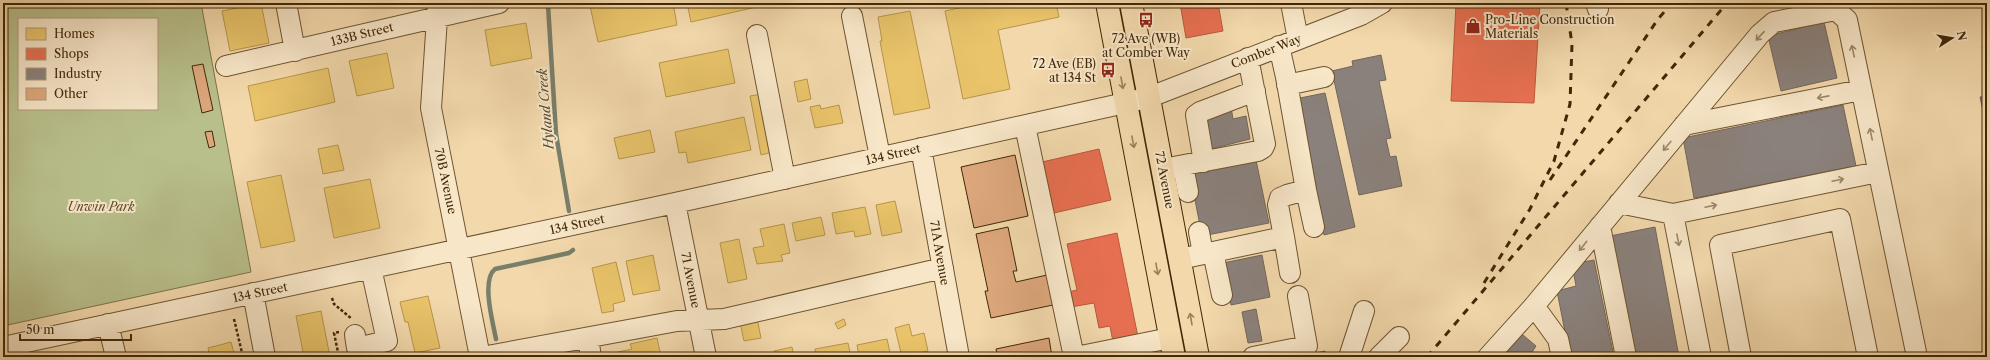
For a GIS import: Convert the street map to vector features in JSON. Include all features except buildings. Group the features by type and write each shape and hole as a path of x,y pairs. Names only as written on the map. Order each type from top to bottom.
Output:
{"main road":[{"name":"72 Avenue","path":"1107,3 1172,347"},
{"name":"72 Avenue","path":"1131,3 1150,97 1173,168 1180,259 1198,357"}],"street":[{"path":"286,3 295,50"},
{"name":"133B Street","path":"226,66 295,50 437,10 499,3"},
{"path":"1291,3 1298,39"},
{"name":"Comber Way","path":"1150,97 1298,39 1360,9 1382,3"},
{"name":"70B Avenue","path":"437,10 431,108 481,357"},
{"path":"1488,357 1534,306 1760,34 1774,22 1836,10 1847,20 1917,357"},
{"path":"852,16 880,157"},
{"path":"758,35 785,179"},
{"path":"1279,46 1314,227"},
{"path":"1188,192 1173,168 1258,151 1263,148 1265,144 1248,58"},
{"path":"1287,85 1324,77"},
{"path":"1684,125 1862,90"},
{"path":"1204,162 1196,115 1200,112 1255,91"},
{"name":"134 Street","path":"3,347 675,203 1150,97"},
{"path":"1025,126 1075,357 1172,347"},
{"name":"71A Avenue","path":"921,148 959,357"},
{"path":"1619,203 1673,214 1878,172"},
{"path":"1290,273 1278,205 1280,198 1306,190"},
{"name":"71 Avenue","path":"675,203 706,357"},
{"path":"1673,214 1701,357"},
{"path":"1741,357 1720,245 1840,219 1868,357"},
{"path":"1600,226 1626,357"},
{"path":"1199,232 1208,253 1222,296"},
{"path":"1180,259 1284,238"},
{"path":"355,335 357,348 387,341 371,268"},
{"path":"481,357 590,348 677,321 724,319 943,268"},
{"path":"253,293 265,357"},
{"path":"1253,357 1307,346 1298,296"},
{"path":"1534,306 1560,348"},
{"path":"1349,357 1364,311"},
{"path":"108,324 116,357"},
{"path":"1379,357 1399,337"}],"path":[{"path":"234,319 243,357"}],"green space":[{"name":"Unwin Park","path":"3,3 201,3 251,272 3,326"}],"waterway":[{"name":"Hyland Creek","path":"548,5 556,134 569,211"},
{"name":"Hyland Creek","path":"496,339 488,292 491,275 495,269 569,253 573,250"}],"railway":[{"path":"1484,283 1530,209 1554,161 1570,104 1572,44 1566,3"},
{"path":"1550,180 1658,19 1672,3"},
{"path":"1427,357 1727,3"}],"place":[{"name":"72 Ave (WB) at Comber Way","path":"1146,20"},
{"name":"Pro-Line Construction Materials","path":"1473,26"},
{"name":"72 Ave (EB) at 134 St","path":"1108,70"}]}
